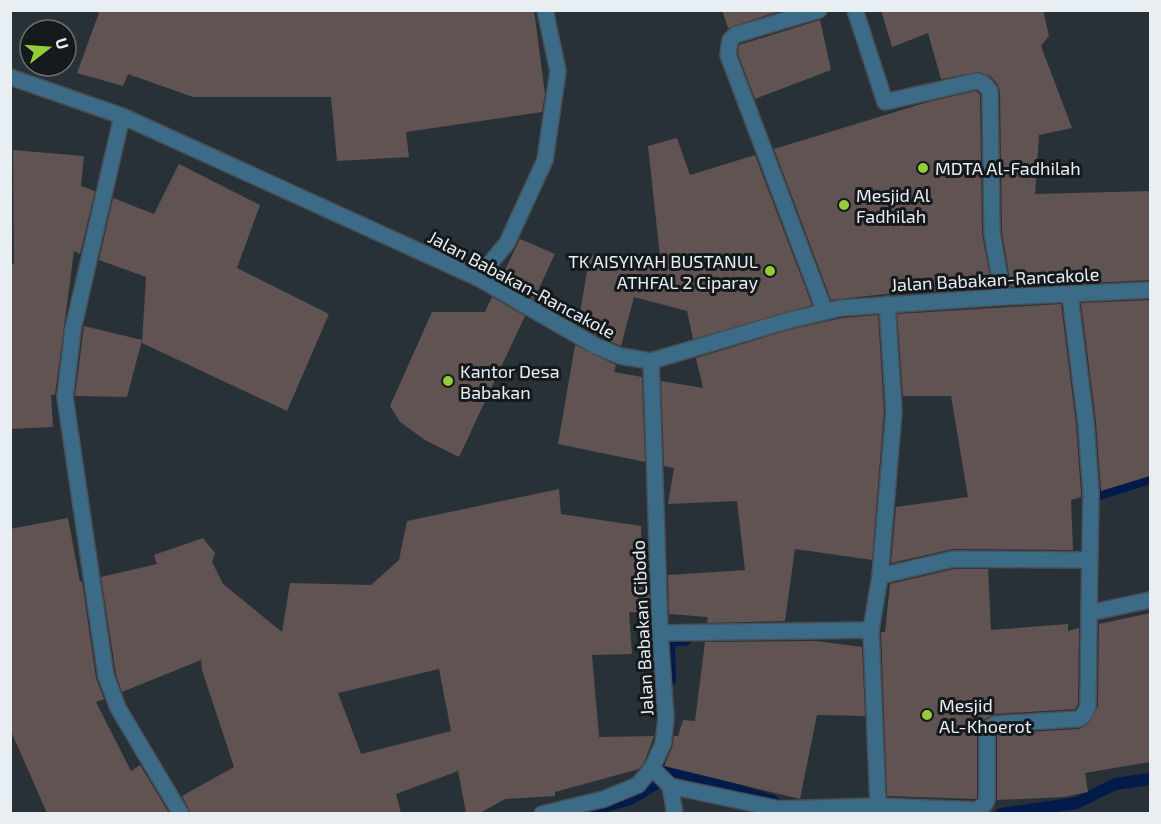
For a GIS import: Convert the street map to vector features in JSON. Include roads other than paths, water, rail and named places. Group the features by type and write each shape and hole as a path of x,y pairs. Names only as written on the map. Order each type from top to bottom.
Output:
{"street":[{"path":"478,278 507,243 545,160 558,71 545,10"},
{"path":"819,10 735,35 729,40 728,55 825,312"},
{"path":"855,10 885,102 977,81 983,82 990,91 992,233 1003,297"},
{"name":"Jalan Babakan-Rancakole","path":"10,77 122,116 478,278 596,346 620,356 651,361 790,320 841,308 1150,290"},
{"path":"122,116 73,329 65,397 106,676 118,708 181,813"},
{"path":"652,768 670,786 778,809 878,806 977,810 987,800 987,733 989,728 995,724 1078,719 1083,716 1088,707 1091,492 1086,423 1070,295"},
{"path":"878,806 871,630 880,576 894,411 887,304"},
{"name":"Jalan Babakan Cibodo","path":"542,813 614,796 638,785 652,768 663,744 666,718 660,633 651,361"},
{"path":"880,576 953,559 1090,560"},
{"path":"1089,613 1150,600"},
{"path":"660,633 871,630"},
{"path":"670,786 675,813"}],"waterway":[{"path":"1093,504 1093,496 1150,478"},
{"path":"670,680 669,640 685,640"},
{"path":"660,767 773,801"},
{"path":"1001,814 1077,803 1115,784 1150,779"},
{"path":"580,814 630,799 655,784"}],"place":[{"name":"MDTA Al-Fadhilah","path":"923,168"},
{"name":"Mesjid Al Fadhilah","path":"844,205"},
{"name":"TK AISYIYAH BUSTANUL ATHFAL 2 Ciparay","path":"770,271"},
{"name":"Kantor Desa Babakan","path":"448,381"},
{"name":"Mesjid AL-Khoerot","path":"927,715"}]}
